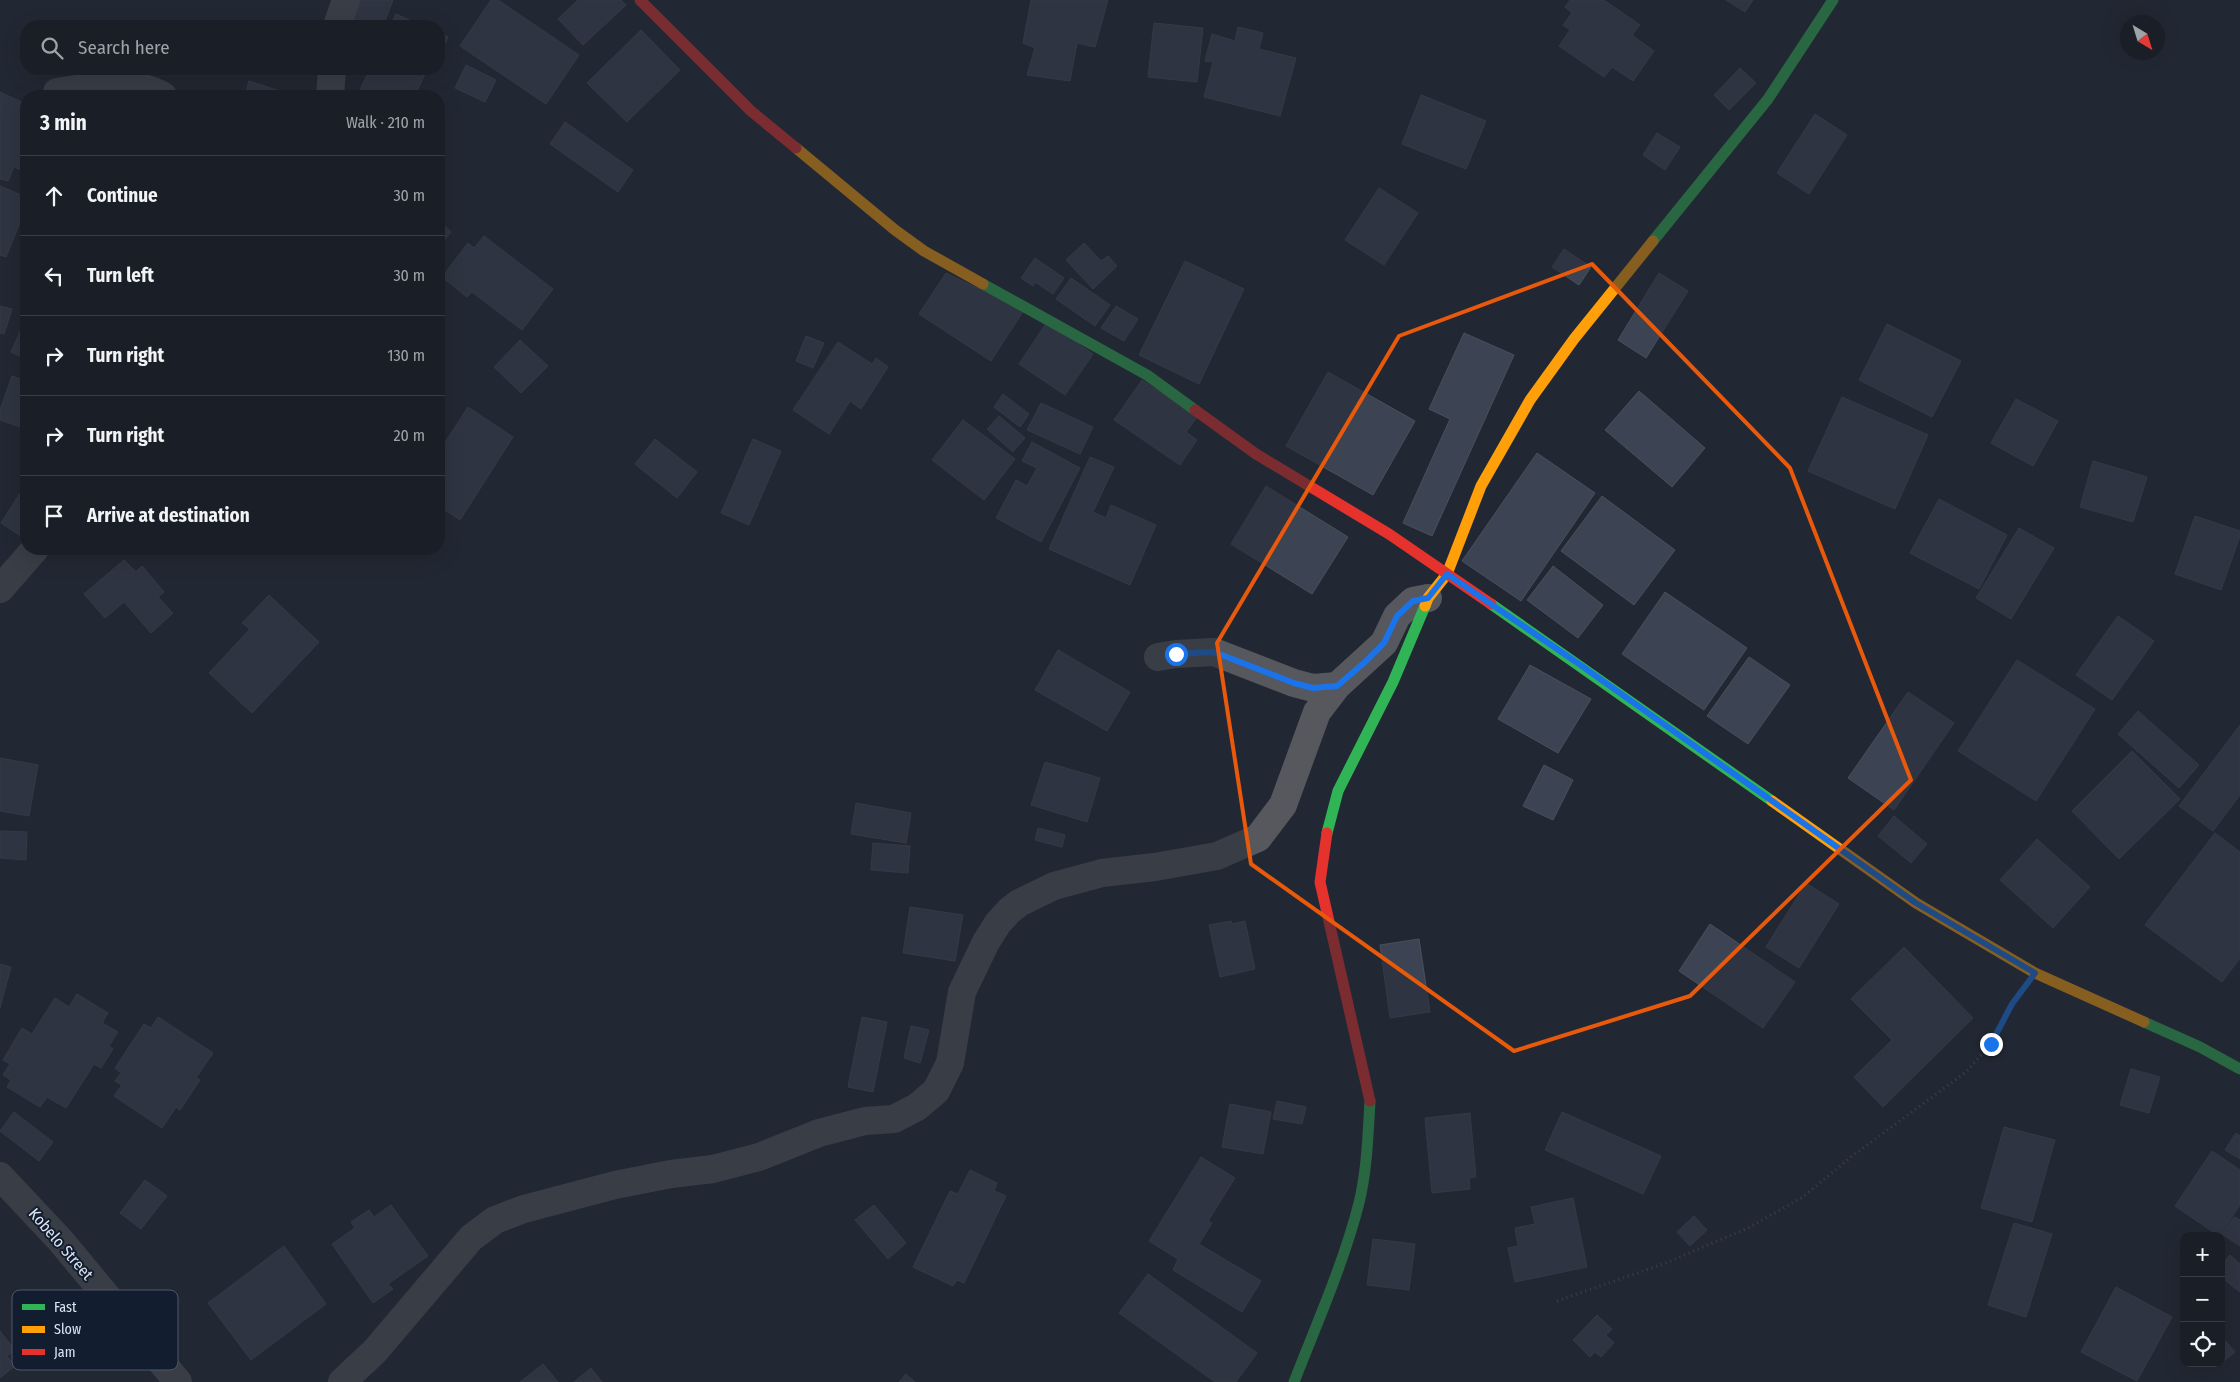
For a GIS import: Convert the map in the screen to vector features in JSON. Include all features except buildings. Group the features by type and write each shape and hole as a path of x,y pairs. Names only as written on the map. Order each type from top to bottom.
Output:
{"street":[{"path":"339,20 346,0"},
{"path":"640,0 751,111 895,230 924,251 1147,374 1256,454 1389,534 1579,664 1916,903 2035,973 2200,1047 2240,1069"},
{"path":"1294,1382 1338,1271 1359,1202 1367,1154 1370,1096 1320,882 1326,837 1338,791 1393,682 1428,598 1447,574 1481,486 1530,400 1574,339 1768,99 1834,0"},
{"path":"330,90 332,75"},
{"path":"71,90 129,84 146,90"},
{"path":"0,589 30,555"},
{"path":"342,1382 375,1351 472,1238 495,1220 524,1209 615,1185 671,1174 713,1169 758,1157 819,1133 865,1121 894,1119 917,1108 936,1091 950,1062 962,992 986,942 998,923 1009,911 1019,902 1054,886 1102,873 1156,867 1217,856 1258,838 1283,805 1317,712 1337,686 1384,643 1397,616 1413,601 1428,598"},
{"path":"1158,657 1214,652 1294,683 1313,688 1337,686"},
{"name":"Kobelo Street","path":"0,1176 60,1240 102,1290"},
{"name":"Kobelo Street","path":"168,1370 178,1382"}],"path":[{"path":"1558,1301 1657,1266 1748,1228 1803,1197 1851,1157 1966,1072 1991,1044 2012,1004 2035,973"}],"highlighted area":[{"path":"1592,264 1790,468 1911,780 1690,996 1514,1051 1251,864 1217,643 1399,336"}],"traffic: fast":[{"path":"1653,241 1768,99 1833,0"},
{"path":"983,284 1147,375 1195,410"},
{"path":"1491,604 1772,801"},
{"path":"1327,833 1338,791 1393,682 1425,606"},
{"path":"2144,1022 2200,1047 2240,1069"},
{"path":"1294,1382 1353,1226 1362,1191 1370,1101"}],"traffic: slow":[{"path":"796,148 895,230 924,251 983,284"},
{"path":"1425,606 1428,598 1447,574 1481,486 1530,400 1574,339 1653,241"},
{"path":"1772,801 1916,903 2035,973 2144,1022"}],"traffic: jam":[{"path":"640,0 751,111 796,148"},
{"path":"1195,410 1256,454 1389,534 1491,604"},
{"path":"1327,833 1320,882 1370,1101"}],"route":[{"path":"1176,654 1214,652 1294,683 1313,688 1337,686 1384,643 1397,616 1413,601 1428,598 1447,574 1579,664 1916,903 2035,973 2012,1004 1991,1044"}]}
